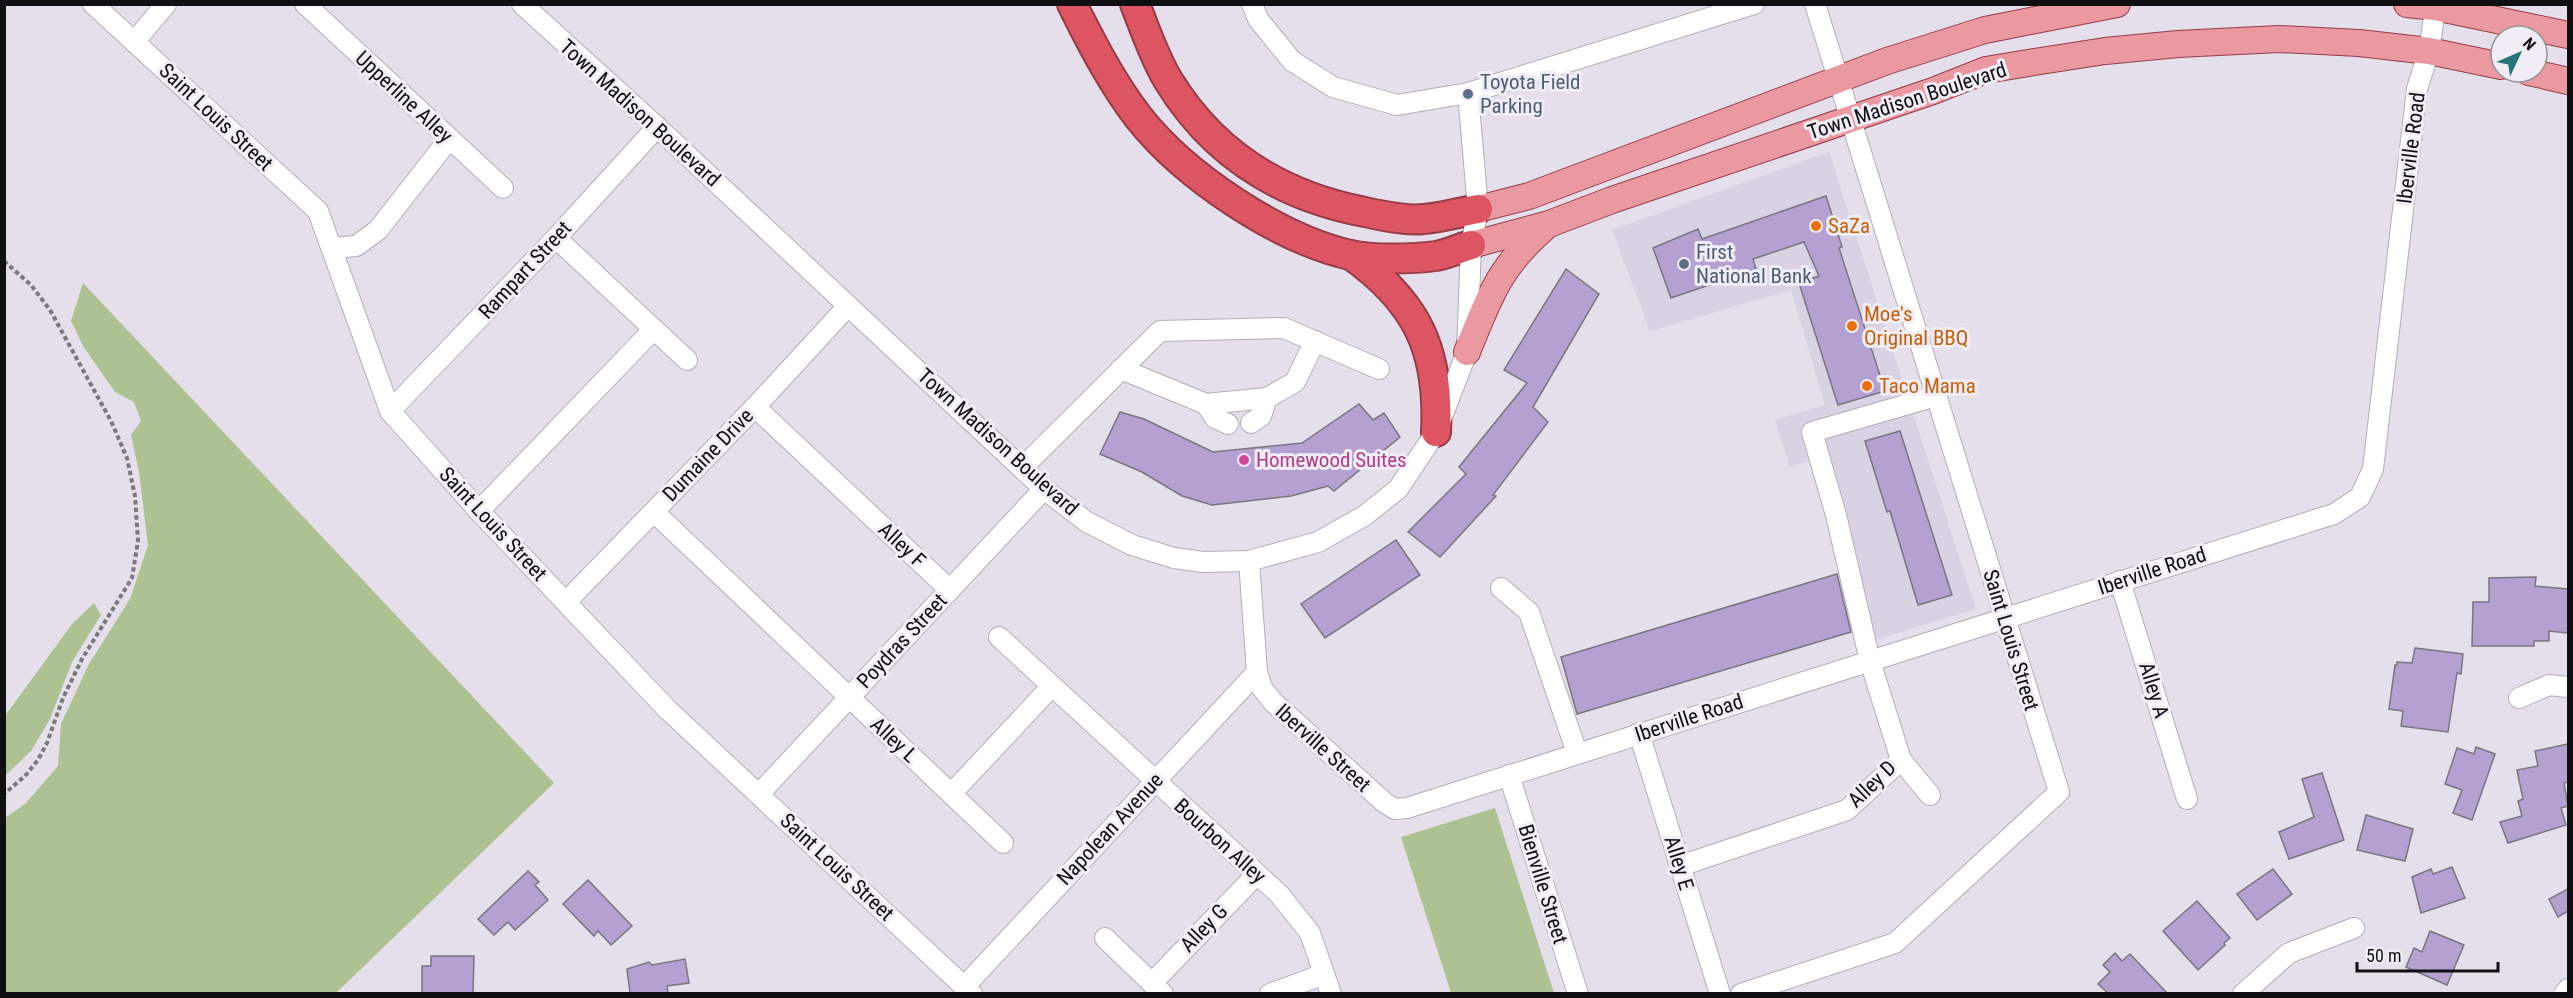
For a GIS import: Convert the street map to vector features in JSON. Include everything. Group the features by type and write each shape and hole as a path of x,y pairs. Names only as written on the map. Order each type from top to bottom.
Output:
{"highway":[{"path":"1072,4 1099,58 1125,98 1139,118 1176,158 1222,192 1273,225 1351,255 1386,282 1411,313 1420,330 1434,376 1437,406 1436,432"},
{"path":"1135,4 1167,79 1197,119 1227,150 1255,171 1286,189 1335,207 1381,215 1422,220 1478,209"},
{"path":"1351,255 1437,255 1471,245"}],"main road":[{"name":"Town Madison Boulevard","path":"1478,209 1529,196 1887,61 1985,30 2117,4"},
{"path":"2407,4 2436,6 2568,35"},
{"name":"Town Madison Boulevard","path":"1471,245 1549,224 1612,200 1850,120 1986,70 2105,51 2279,39 2359,43 2429,51 2489,64"},
{"path":"2549,77 2568,81"},
{"path":"1467,352 1496,283 1521,248 1549,224"}],"street":[{"name":"Saint Louis Street","path":"93,4 318,211 390,411 479,511 667,709 968,990"},
{"path":"134,42 166,4"},
{"name":"Upperline Alley","path":"305,4 503,188"},
{"name":"Town Madison Boulevard","path":"522,4 1044,489 1087,522 1132,545 1174,558 1203,561 1249,561 1318,542 1364,516 1398,489 1436,432 1467,352 1471,245 1478,209"},
{"path":"1252,4 1258,19 1292,61 1333,87 1397,105 1468,93 1755,4"},
{"name":"Saint Louis Street","path":"1741,993 1895,943 2059,792 1815,4"},
{"name":"Iberville Road","path":"1509,775 2334,514 2360,497 2373,469 2417,89 2429,51 2436,6"},
{"path":"1468,93 1478,209"},
{"name":"Rampart Street","path":"390,411 556,238 657,127"},
{"path":"332,248 356,246 378,230 449,139"},
{"path":"556,238 687,360"},
{"name":"Dumaine Drive","path":"566,602 755,407 848,306"},
{"path":"1022,468 1160,331 1284,328 1379,369"},
{"path":"479,511 653,330"},
{"path":"1121,369 1206,404 1267,398 1295,382 1316,341"},
{"name":"Alley D","path":"1680,866 1847,810 1900,760 1870,661 1836,515 1812,432 1936,396"},
{"path":"1251,423 1261,416 1267,398"},
{"path":"1206,404 1215,418 1228,424"},
{"name":"Alley F","path":"755,407 950,590"},
{"name":"Poydras Street","path":"759,794 1044,489"},
{"name":"Alley L","path":"654,512 1003,843"},
{"name":"Iberville Street","path":"1249,561 1257,672 1262,688 1273,702 1385,803 1395,809 1407,808 1509,775"},
{"name":"Alley A","path":"2120,581 2187,799"},
{"path":"1501,588 1529,612 1576,753"},
{"name":"Bourbon Alley","path":"999,637 1291,908 1310,933 1330,993"},
{"name":"Napolean Avenue","path":"968,990 1155,781 1257,672"},
{"path":"951,794 1052,686"},
{"path":"2519,698 2549,686 2568,687"},
{"name":"Alley E","path":"1639,733 1720,993"},
{"path":"1900,760 1930,795"},
{"name":"Bienville Street","path":"1509,775 1578,993"},
{"name":"Alley G","path":"1157,988 1257,874"},
{"path":"2243,993 2289,953 2354,928"},
{"path":"1105,938 1157,988"},
{"path":"1270,993 1324,974"},
{"path":"2564,993 2568,989"}],"path":[{"path":"4,261 31,285 50,310 111,421 127,458 135,495 138,541 132,578 82,659 63,698 47,743 38,760 25,776 4,794"}],"shaded area":[{"path":"1829,152 1976,609 1868,642 1811,460 1790,467 1775,420 1825,405 1791,290 1650,331 1612,230"}],"green space":[{"path":"83,283 554,783 336,993 5,993 5,818 25,804 58,766 61,724 89,664 130,599 148,545 139,472 131,435 141,421 134,402 115,392 83,346 71,321"},
{"path":"94,603 101,615 72,662 50,719 31,751 5,776 5,716 72,624"},
{"path":"1495,808 1554,993 1451,993 1401,837"}],"building":[{"path":"1826,196 1842,247 1839,248 1885,391 1838,405 1799,283 1819,276 1804,242 1753,259 1756,269 1671,298 1653,248 1698,229 1702,239"},
{"path":"1566,269 1599,294 1533,407 1548,422 1493,495 1496,496 1440,557 1408,532 1466,474 1459,467 1527,383 1504,370"},
{"name":"Homewood Suites","path":"1359,404 1373,420 1384,413 1400,437 1334,491 1328,486 1291,496 1212,505 1182,496 1142,472 1100,454 1120,412 1144,419 1213,452 1302,443"},
{"path":"1900,431 1952,595 1918,605 1890,511 1887,512 1865,441"},
{"path":"1396,540 1420,575 1325,638 1301,604"},
{"path":"1837,574 1851,632 1577,714 1561,657"},
{"path":"2536,577 2535,586 2568,589 2568,633 2549,631 2549,641 2534,641 2534,646 2472,646 2473,602 2489,602 2489,578"},
{"path":"2415,648 2463,654 2461,674 2457,673 2448,732 2401,726 2403,711 2389,709 2395,665 2397,662 2412,663"},
{"path":"2568,744 2568,782 2564,783 2568,806 2561,808 2566,825 2508,843 2500,822 2522,816 2518,801 2523,799 2517,770 2538,766 2535,751"},
{"path":"2476,747 2495,754 2472,820 2453,813 2462,790 2445,784 2457,748 2474,754"},
{"path":"2322,773 2344,840 2289,859 2279,832 2314,817 2302,779"},
{"path":"2366,815 2413,829 2405,861 2357,850"},
{"path":"2452,867 2465,898 2421,913 2412,877 2431,869 2433,874"},
{"path":"2273,869 2292,894 2257,920 2237,894"},
{"path":"528,871 539,882 535,885 548,900 515,930 508,922 494,935 478,919"},
{"path":"588,880 632,926 611,945 598,931 594,936 563,904"},
{"path":"2568,889 2568,911 2558,917 2549,899"},
{"path":"2197,901 2230,938 2198,970 2163,931"},
{"path":"2430,931 2464,945 2447,985 2406,967 2414,948 2422,952"},
{"path":"2115,953 2122,961 2130,954 2167,993 2108,993 2098,984 2110,972 2103,965"},
{"path":"431,956 474,956 473,993 422,993 422,966 431,966"},
{"path":"685,959 689,983 667,986 668,993 630,993 627,969 649,962 652,965"}],"place":[{"name":"Toyota Field Parking","path":"1468,94"},
{"name":"SaZa","path":"1816,226"},
{"name":"First National Bank","path":"1684,264"},
{"name":"Moe's Original BBQ","path":"1852,326"},
{"name":"Taco Mama","path":"1867,386"},
{"name":"Homewood Suites","path":"1244,460"}]}
